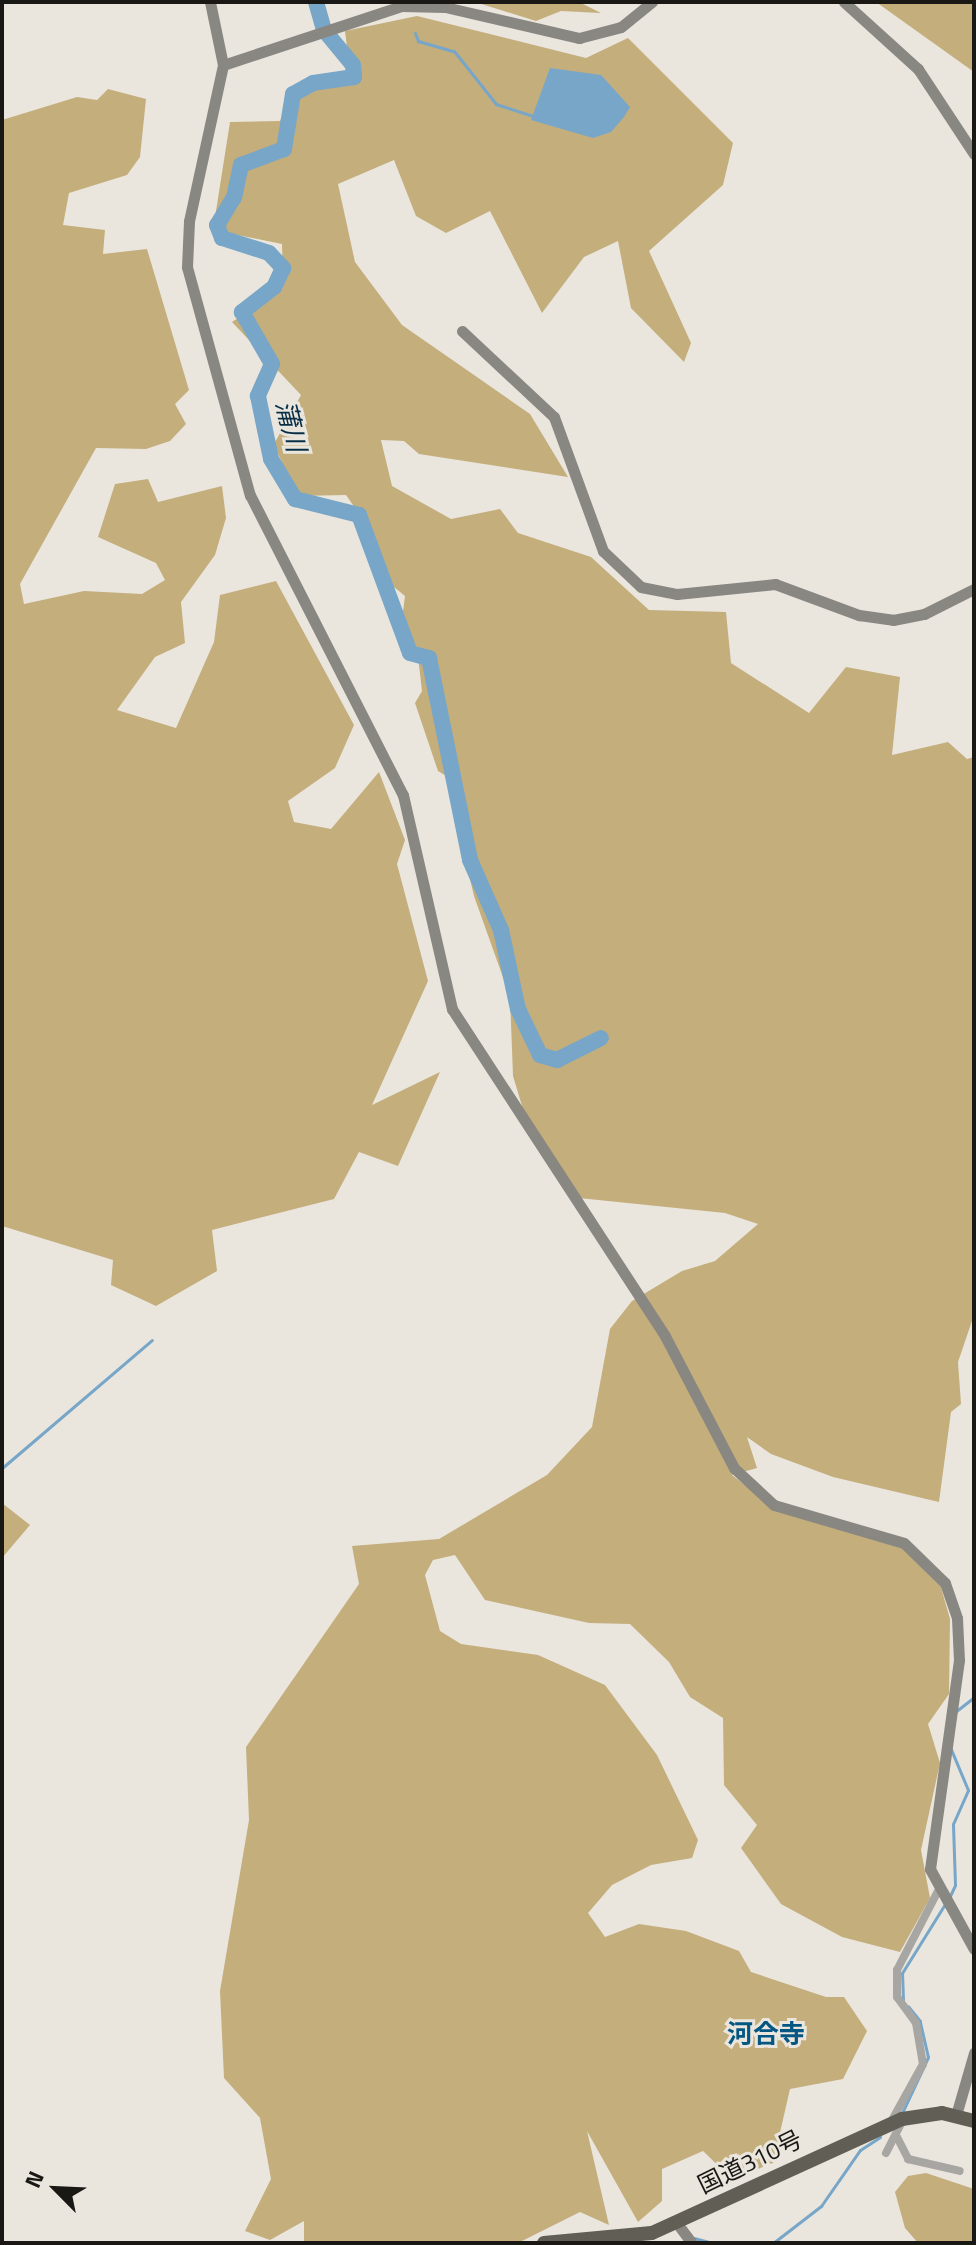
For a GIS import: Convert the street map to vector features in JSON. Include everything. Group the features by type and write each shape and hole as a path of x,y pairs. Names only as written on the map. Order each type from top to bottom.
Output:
{"highway":[{"name":"国道310号","path":"544,2243 585,2236 637,2237 679,2228 897,2121 956,2115 974,2121"}],"street":[{"path":"210,2 223,65 189,221 192,300 262,527 403,795 452,1009 665,1336 740,1477 774,1505 904,1543 939,1573 957,1618 957,1695 930,1845 939,1894 974,1949"},
{"path":"223,65 390,8 434,5 579,38 621,27 652,2"},
{"path":"844,2 918,69 974,154"},
{"path":"462,331 554,417 603,551 641,587 677,594 775,584 859,615 893,620 924,614 974,589"},
{"path":"939,1894 899,1963 895,1991 916,2023 923,2064 897,2121 897,2137 908,2159 960,2171"},
{"path":"956,2115 974,2053"},
{"path":"886,2153 897,2137"},
{"path":"679,2228 692,2243"}],"shaded area":[{"path":"475,2 579,2 601,13 561,11 536,21"},
{"path":"876,2 974,2 974,72"},
{"path":"417,16 586,58 628,38 733,143 723,185 649,251 691,343 684,362 631,308 618,241 584,257 542,313 490,211 446,233 416,216 394,160 338,184 355,262 402,325 530,414 568,477 419,454 404,441 381,440 392,486 451,519 500,509 518,533 591,557 649,610 726,612 731,663 809,713 846,667 900,677 892,755 948,742 967,759 974,757 974,1315 958,1362 961,1404 951,1412 939,1502 833,1477 771,1454 747,1437 757,1468 732,1475 779,1512 886,1540 917,1555 938,1577 950,1619 949,1694 928,1724 940,1763 921,1850 930,1898 900,1952 842,1937 781,1904 741,1848 757,1825 724,1785 723,1718 690,1697 669,1662 630,1624 589,1623 485,1600 455,1555 433,1560 425,1575 440,1631 461,1644 538,1655 605,1685 657,1755 698,1840 692,1858 651,1865 612,1885 588,1913 605,1937 639,1924 686,1931 739,1951 751,1972 826,1997 844,1997 867,2031 843,2079 790,2089 773,2163 732,2179 703,2151 662,2169 662,2201 638,2222 587,2131 609,2225 580,2212 518,2243 304,2243 304,2221 270,2240 245,2231 271,2179 260,2118 224,2078 220,1991 249,1820 246,1747 359,1584 352,1546 439,1539 547,1475 592,1427 610,1329 632,1301 682,1271 715,1261 758,1224 725,1213 569,1197 529,1129 513,1076 510,997 474,896 450,795 453,780 438,771 415,703 422,691 417,648 399,642 405,596 383,578 364,521 346,495 296,496 274,444 301,395 232,322 283,288 282,244 213,230 230,122 280,121 293,92 350,72 345,31"},
{"path":"108,89 146,99 140,157 127,175 69,193 63,225 105,230 103,254 147,249 189,390 175,404 186,424 170,441 146,449 96,448 20,584 24,604 84,591 142,594 165,580 156,563 98,537 115,484 148,479 158,502 222,486 226,518 215,555 181,602 185,643 155,657 117,710 176,728 214,642 220,595 276,581 354,725 335,768 288,801 294,822 331,829 379,772 405,840 397,864 428,981 372,1105 440,1072 398,1166 359,1152 334,1199 212,1230 217,1271 156,1306 111,1285 113,1260 2,1226 2,120 77,97 97,100"},
{"path":"2,1503 30,1525 2,1558"},
{"path":"926,2173 974,2189 974,2243 918,2243 905,2228 895,2192 908,2176"}],"water":[{"path":"550,68 601,75 630,107 611,132 593,138 531,120"}],"waterway":[{"name":"蒲川","path":"316,2 324,30 353,65 354,77 313,83 293,94 284,149 241,165 234,197 217,225 222,238 269,253 283,268 274,287 242,312 272,364 258,396 271,459 295,499 359,515 410,653 429,658 470,860 501,930 518,1009 540,1055 557,1060 601,1038"},
{"path":"415,33 418,41 454,51 496,104 532,116"},
{"path":"2,1468 152,1340"},
{"path":"955,1712 974,1697"},
{"path":"949,1898 955,1885 953,1824 968,1790 950,1747"},
{"path":"903,2000 902,1973 945,1904"},
{"path":"901,2115 928,2057 920,2021 908,2006"},
{"path":"773,2243 821,2206 860,2150 880,2137"},
{"path":"694,2238 713,2243"}],"district":[{"name":"河合寺","path":"766,2034"}]}
